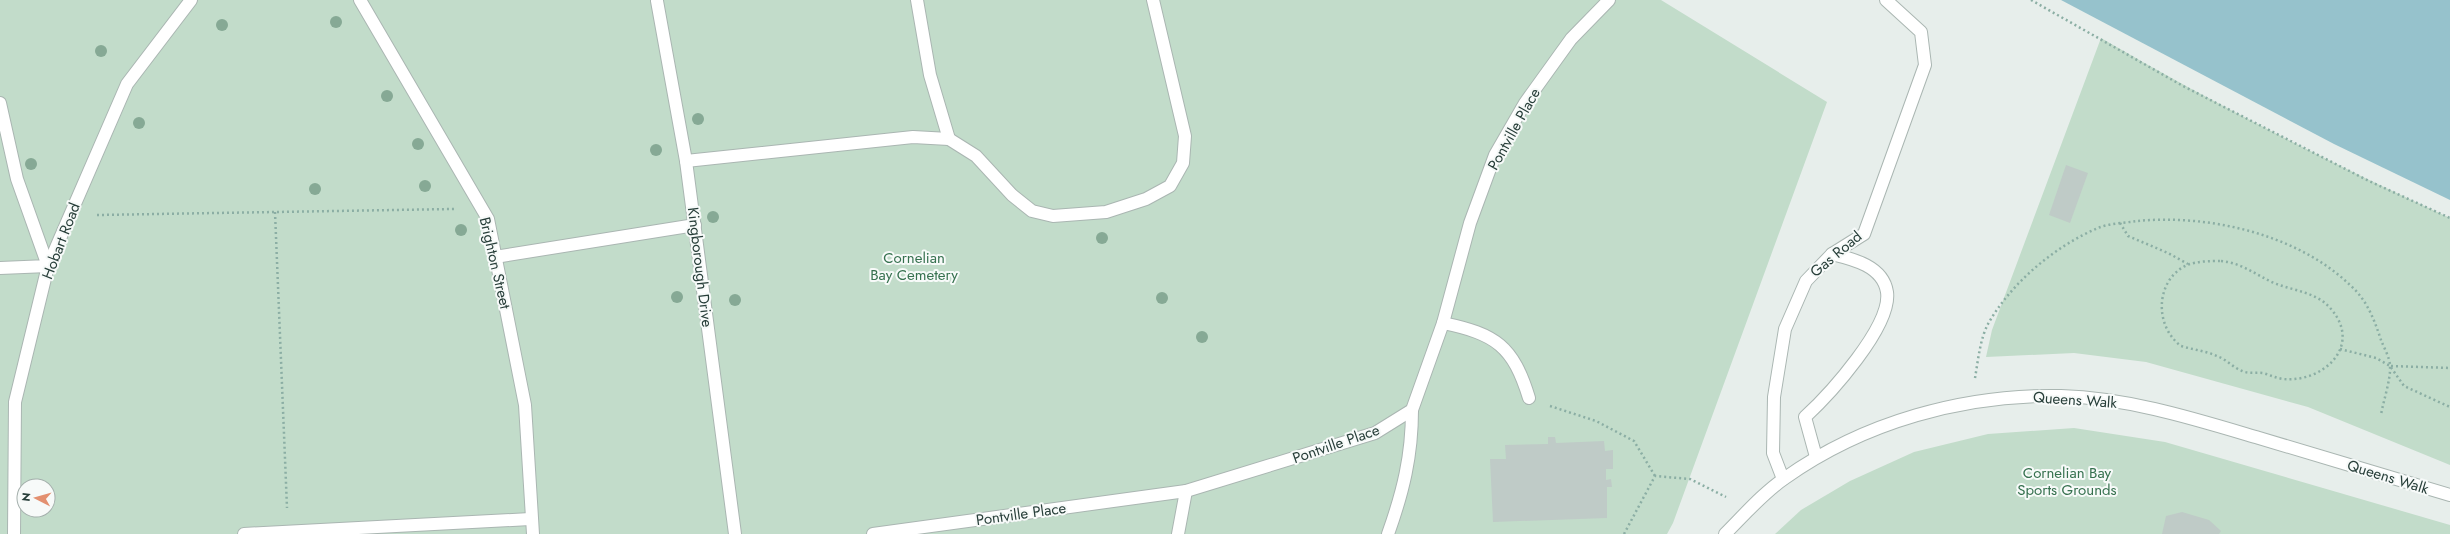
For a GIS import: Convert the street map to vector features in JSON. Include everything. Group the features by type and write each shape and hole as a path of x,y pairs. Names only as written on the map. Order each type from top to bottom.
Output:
{"street":[{"name":"Hobart Road","path":"14,534 15,402 48,266 127,84 191,0"},
{"name":"Brighton Street","path":"360,0 488,219 525,405 530,519 533,534"},
{"name":"Kingborough Drive","path":"657,0 686,161 735,534"},
{"path":"917,0 930,75 949,139"},
{"path":"686,161 914,137 949,139 976,156 1012,195 1032,211 1053,216 1106,212 1146,199 1170,186 1184,163 1185,136 1154,0"},
{"name":"Pontville Place","path":"873,534 1186,491 1375,434 1412,410 1443,323 1470,223 1495,156 1525,103 1571,38 1609,0"},
{"name":"Gas Road","path":"1783,479 1773,453 1774,397 1785,329 1806,281 1832,254 1864,234 1925,65 1921,32 1886,0"},
{"path":"0,103 17,179 48,266 0,268"},
{"path":"495,257 695,225"},
{"path":"1816,458 1805,417 1826,398 1866,347 1883,316 1887,292 1878,274 1859,261 1832,254"},
{"path":"1443,323 1475,330 1504,347 1521,371 1529,398"},
{"name":"Queens Walk","path":"1725,534 1783,479 1816,458 1866,432 1914,415 1969,403 2014,398 2062,396 2113,401 2182,416 2450,495"},
{"path":"1388,534 1402,496 1412,445 1412,410"},
{"path":"1178,534 1186,491"},
{"path":"244,534 530,519"}],"path":[{"path":"2031,0 2183,86 2369,181 2450,218"},
{"path":"70,216 482,208"},
{"path":"274,212 288,532"},
{"path":"1969,403 1988,325 2017,285 2060,249 2099,228 2120,223 2160,219 2192,220 2226,225 2249,231 2302,252 2330,268 2350,285 2370,308 2390,366 2404,386 2450,408"},
{"path":"2120,223 2128,236 2168,253 2188,264"},
{"path":"2211,261 2231,262 2273,282 2316,296 2332,310 2337,319 2342,339 2340,348 2336,359 2321,371 2302,378 2284,379 2262,373 2242,372 2220,357 2181,346 2165,327 2162,308 2166,286 2171,278 2188,264 2211,261"},
{"path":"2340,348 2376,358 2390,366 2450,368"},
{"path":"2381,415 2390,366"},
{"path":"1529,398 1596,421 1634,441 1655,476"},
{"path":"1655,476 1690,479 1750,509"},
{"path":"1624,534 1655,476"}],"green space":[{"name":"Cornelian Bay Cemetery","path":"0,0 1661,0 1827,102 1673,523 1667,534 0,534"},
{"path":"2101,38 2186,86 2273,132 2450,218 2450,465 2308,407 2146,362 2074,353 1986,357 1992,330"},
{"name":"Cornelian Bay Sports Grounds","path":"2074,428 2165,442 2450,525 2450,534 1775,534 1801,510 1850,481 1914,452 1988,434"}],"water":[{"path":"2061,0 2450,0 2450,200 2334,144"}],"building":[{"path":"2066,165 2088,173 2070,223 2049,215"},
{"path":"1548,437 1555,437 1556,443 1604,441 1605,451 1613,450 1613,469 1606,469 1606,480 1611,479 1612,487 1607,487 1607,518 1493,522 1490,459 1506,459 1505,445 1548,444"},
{"path":"2182,512 2209,520 2221,531 2219,534 2162,534 2166,516"}]}
